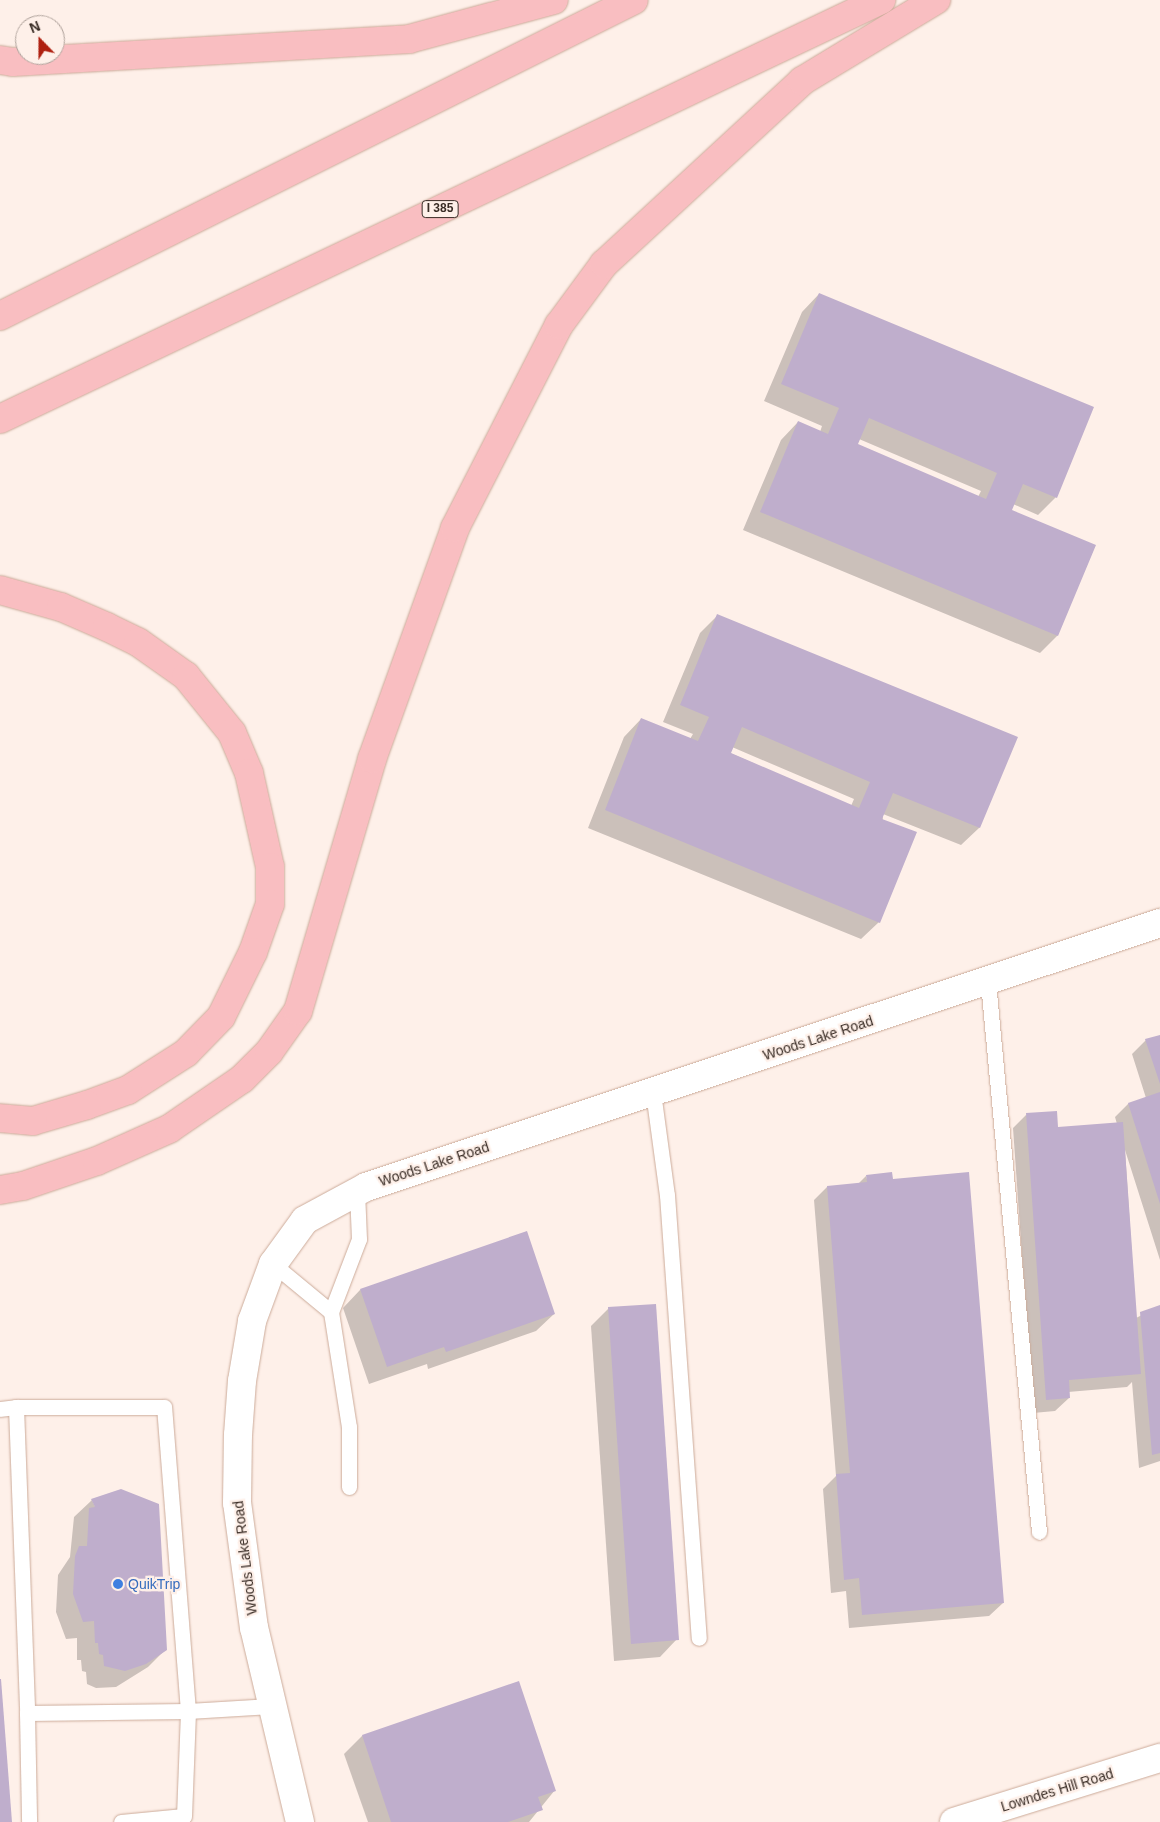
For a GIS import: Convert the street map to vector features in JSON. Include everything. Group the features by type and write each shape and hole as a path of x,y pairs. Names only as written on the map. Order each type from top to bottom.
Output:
{"highway":[{"path":"0,60 12,62 409,39 554,0"},
{"path":"0,316 634,0"},
{"name":"I 385","path":"0,419 881,0"},
{"path":"0,1190 23,1186 97,1161 169,1129 242,1079 269,1052 298,1011 372,759 455,528 559,325 604,264 802,81 936,0"},
{"path":"0,590 61,607 107,626 138,642 186,676 232,733 249,773 270,867 270,904 253,952 221,1017 186,1053 128,1090 87,1105 33,1121 0,1118"}],"street":[{"name":"Woods Lake Road","path":"300,1822 254,1628 242,1550 238,1435 242,1381 252,1321 273,1264 288,1238 305,1220 357,1191 988,982 1160,923"},
{"name":"Lowndes Hill Road","path":"954,1822 1160,1758"}],"lane":[{"path":"988,982 1039,1532"},
{"path":"653,1092 667,1194 700,1638"},
{"path":"348,1487 349,1427 331,1312 360,1239 357,1191"},
{"path":"273,1264 331,1312"},
{"path":"0,1409 16,1407 164,1407 188,1711 184,1816 121,1822"},
{"path":"16,1407 29,1822"},
{"path":"27,1713 188,1711 272,1706"}],"building":[{"path":"819,293 1094,407 1057,498 1023,484 1012,510 1096,545 1058,636 760,512 798,421 828,434 839,408 781,384","holes":["869,418 997,473 986,499 858,444"]},
{"path":"717,614 1018,737 980,828 893,793 882,819 917,832 880,923 605,810 641,718 698,741 709,717 680,705","holes":["742,727 870,782 859,808 731,753"]},
{"path":"1160,1035 1160,1084 1145,1039"},
{"path":"1160,1092 1160,1204 1128,1103"},
{"path":"1057,1111 1058,1127 1123,1122 1141,1374 1069,1380 1070,1398 1046,1400 1026,1113"},
{"path":"892,1172 893,1179 969,1172 1004,1603 862,1615 859,1578 844,1580 836,1474 850,1473 827,1186 867,1182 866,1175"},
{"path":"527,1231 555,1314 446,1352 444,1347 387,1367 360,1289"},
{"path":"656,1304 679,1640 631,1644 608,1307"},
{"path":"1160,1305 1160,1453 1152,1455 1140,1312"},
{"name":"QuikTrip","path":"121,1489 159,1504 167,1650 146,1664 125,1671 104,1666 103,1655 99,1654 98,1643 95,1643 94,1621 83,1622 73,1594 75,1556 79,1546 87,1546 89,1508 95,1507 91,1499"},
{"path":"1,1679 12,1822 0,1822"},
{"path":"519,1681 556,1791 538,1797 543,1810 508,1822 391,1822 362,1735"}],"place":[{"name":"QuikTrip","path":"118,1584"}]}
